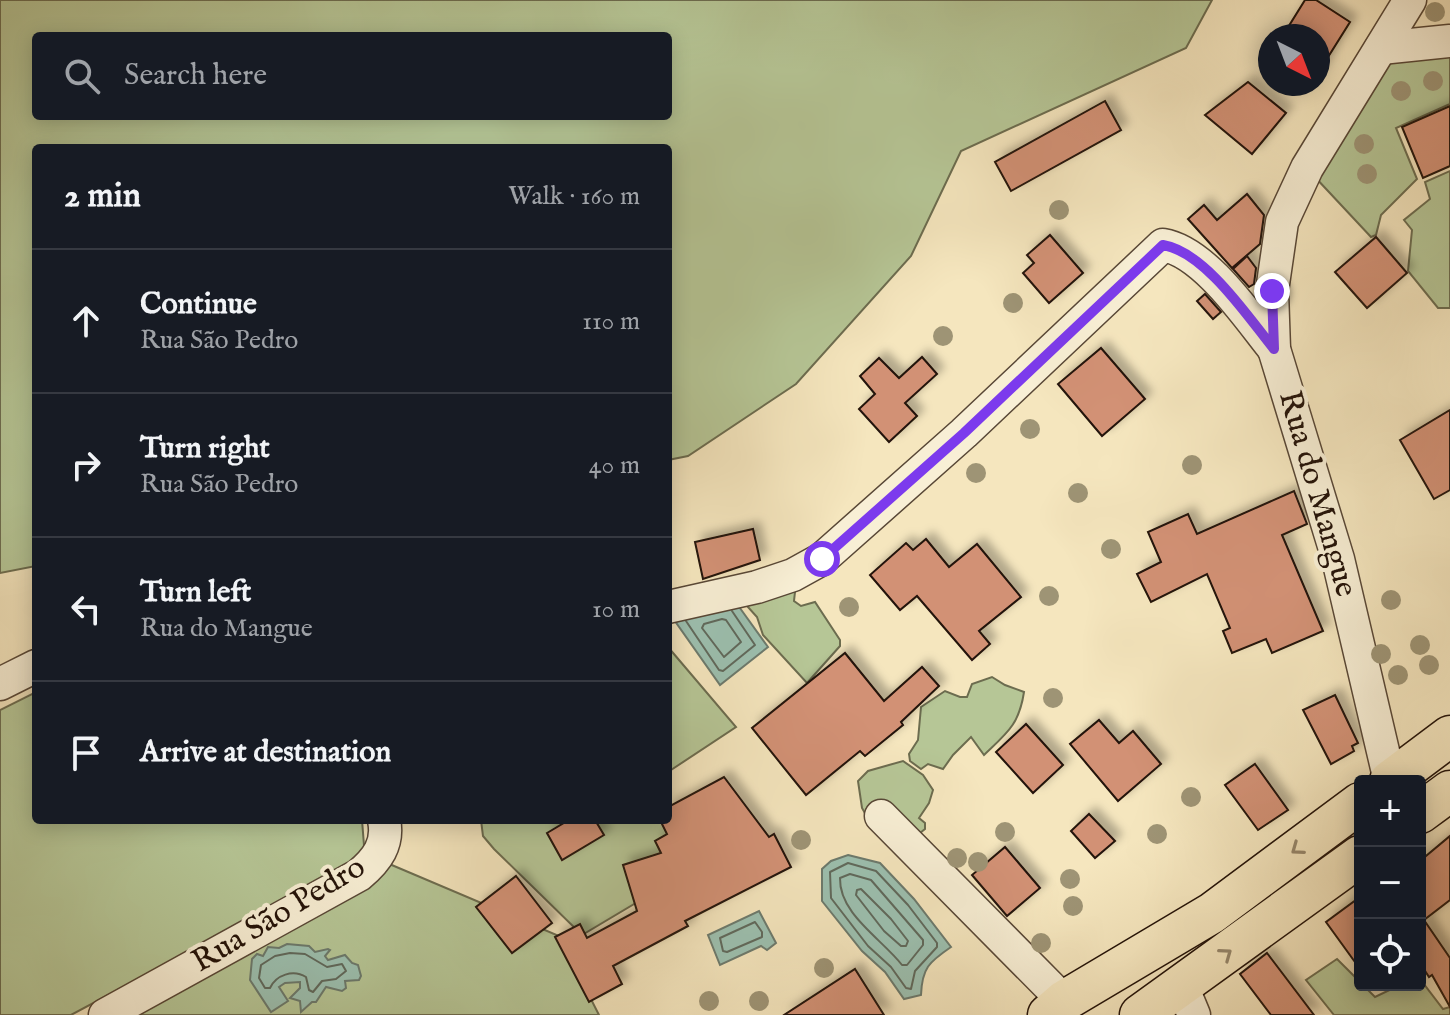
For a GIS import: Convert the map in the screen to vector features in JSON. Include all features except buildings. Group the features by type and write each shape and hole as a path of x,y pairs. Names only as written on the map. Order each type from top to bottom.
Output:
{"main road":[{"path":"1398,775 1450,736"},
{"path":"1426,809 1450,791"},
{"path":"1056,1008 1212,913 1354,807"},
{"path":"1140,1015 1188,1000 1354,861"}],"street":[{"name":"Rua do Mangue","path":"1389,775 1338,559 1274,349 1272,291 1282,222 1307,168 1410,0"},
{"path":"1381,48 1450,41"},
{"path":"672,606 757,587 793,575 822,559 964,433 1163,245 1177,248 1202,266 1274,349"},
{"path":"0,684 32,668"},
{"path":"881,816 1056,1008"},
{"name":"Rua São Pedro","path":"105,1015 359,875 374,863 382,848 385,824"}],"shaded area":[{"path":"0,0 1212,0 1186,48 961,151 911,256 796,384 688,456 672,459 672,144 32,144 32,567 0,573"},
{"path":"1450,45 1450,104 1396,128 1417,179 1381,215 1376,235 1371,237 1314,176 1387,56"},
{"path":"1450,171 1450,308 1438,308 1408,271 1412,230 1404,220 1430,199 1425,182"},
{"path":"796,583 794,601 801,606 815,602 840,640 840,646 807,683 763,635 757,617 739,597"},
{"path":"672,652 736,727 672,769"},
{"path":"992,677 1024,692 1015,721 999,741 984,755 971,737 943,769 928,764 921,769 910,761 909,754 918,740 921,707 945,691 967,697 972,684"},
{"path":"32,694 32,824 362,824 365,858 71,1015 0,1015 0,710"},
{"path":"903,761 923,775 933,790 919,818 925,823 925,829 920,833 871,824 862,808 858,781 868,771"},
{"path":"482,824 667,824 676,879 582,935 483,836"},
{"path":"387,863 559,936 599,1015 115,1015"},
{"path":"1337,959 1354,976 1354,991 1369,991 1375,997 1388,991 1426,991 1426,987 1443,1009 1450,1007 1450,1015 1334,1015 1306,980"}],"water":[{"path":"732,597 768,647 720,685 672,613"},
{"path":"848,855 880,863 914,899 951,947 928,966 921,995 904,999 885,972 862,951 822,901 822,869 831,861"},
{"path":"759,911 776,943 767,950 761,946 720,965 708,935"},
{"path":"287,944 309,946 315,952 328,949 325,956 328,960 345,955 358,965 361,976 359,980 345,981 346,988 342,991 326,987 316,1002 301,1012 300,1001 290,998 300,988 300,982 285,983 279,987 288,1001 271,1012 250,980 252,959 257,954 263,956 268,947 279,948"}],"route":[{"path":"822,559 964,433 1163,245 1177,248 1202,266 1274,349 1272,291"}]}
